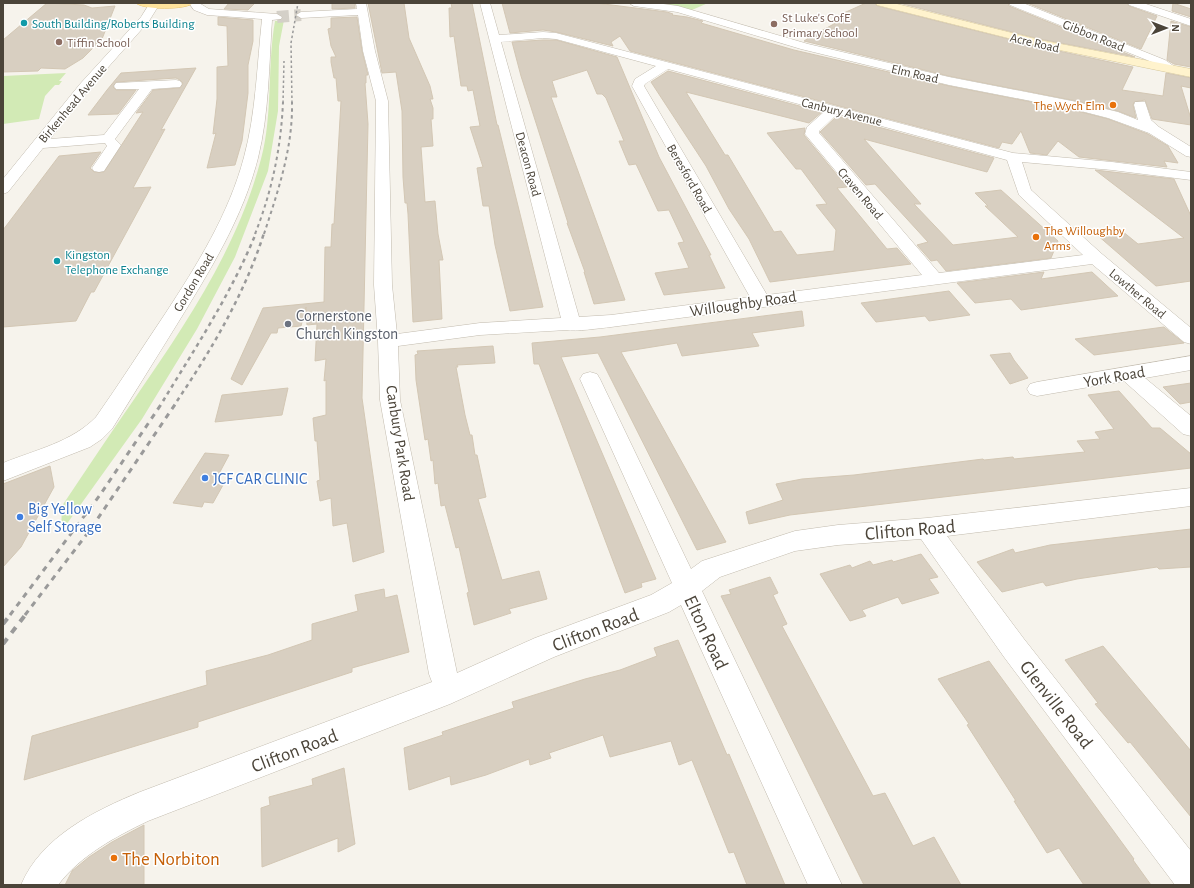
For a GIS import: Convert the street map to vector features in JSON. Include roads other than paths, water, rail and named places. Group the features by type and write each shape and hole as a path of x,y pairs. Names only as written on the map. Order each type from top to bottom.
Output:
{"main road":[{"path":"141,3 177,5 188,3"}],"street":[{"name":"Gordon Road","path":"3,472 82,441 94,433 104,423 205,264 227,222 242,188 257,128 272,17 207,12 198,8 194,3"},
{"name":"Deacon Road","path":"485,3 572,325"},
{"name":"Elm Road","path":"634,3 678,9 804,47 934,77 1077,106 1121,118 1154,130 1191,153"},
{"name":"Acre Road","path":"880,3 1040,43 1191,73"},
{"name":"Gibbon Road","path":"1014,3 1162,62 1172,70"},
{"path":"1133,3 1191,23"},
{"name":"Birkenhead Avenue","path":"3,189 84,87 145,19 154,4"},
{"name":"Birkenhead Avenue","path":"145,19 158,11 177,5"},
{"path":"300,15 362,8"},
{"name":"Canbury Park Road","path":"362,8 369,51 382,101 383,285 388,341 390,400 443,674 450,690"},
{"name":"Canbury Avenue","path":"495,39 543,35 556,36 1013,157 1112,166 1191,176"},
{"name":"Beresford Road","path":"666,65 639,82 638,86 761,301"},
{"path":"120,86 176,84"},
{"path":"108,139 148,85"},
{"path":"1140,104 1145,121 1154,130 1178,131"},
{"name":"Craven Road","path":"835,109 812,130 812,134 934,278"},
{"path":"38,144 108,139 114,145 99,168"},
{"name":"Lowther Road","path":"1013,157 1024,192 1096,258 1191,338"},
{"name":"Willoughby Road","path":"388,341 480,329 572,325 612,321 1096,258"},
{"name":"York Road","path":"1037,389 1191,363"},
{"path":"1128,374 1191,428"},
{"name":"Elton Road","path":"590,379 825,885"},
{"name":"Clifton Road","path":"38,885 48,870 65,852 90,833 116,820 147,806 450,690 545,647 660,604 686,588 711,569 795,541 838,535 927,528 1191,496"},
{"name":"Glenville Road","path":"927,528 1014,648 1191,878"}],"tunnel":[{"path":"277,17 301,15"}],"railway":[{"path":"292,103 291,43 298,3"},
{"path":"283,103 284,61"},
{"path":"255,234 275,169 283,102"},
{"path":"264,234 284,169 290,136 292,103"},
{"path":"163,401 225,298 256,233"},
{"path":"177,401 215,341 237,299 264,233"},
{"path":"10,615 100,495 164,400"},
{"path":"25,615 90,530 178,400"},
{"path":"3,624 11,614"},
{"path":"3,644 26,614"}],"place":[{"name":"South Building/Roberts Building","path":"24,23"},
{"name":"St Luke's CofE Primary School","path":"774,24"},
{"name":"Tiffin School","path":"59,42"},
{"name":"The Wych Elm","path":"1113,105"},
{"name":"The Willoughby Arms","path":"1036,237"},
{"name":"Kingston Telephone Exchange","path":"57,261"},
{"name":"Cornerstone Church Kingston","path":"288,324"},
{"name":"JCF CAR CLINIC","path":"205,478"},
{"name":"Big Yellow Self Storage","path":"20,517"},
{"name":"The Norbiton","path":"114,858"}]}
